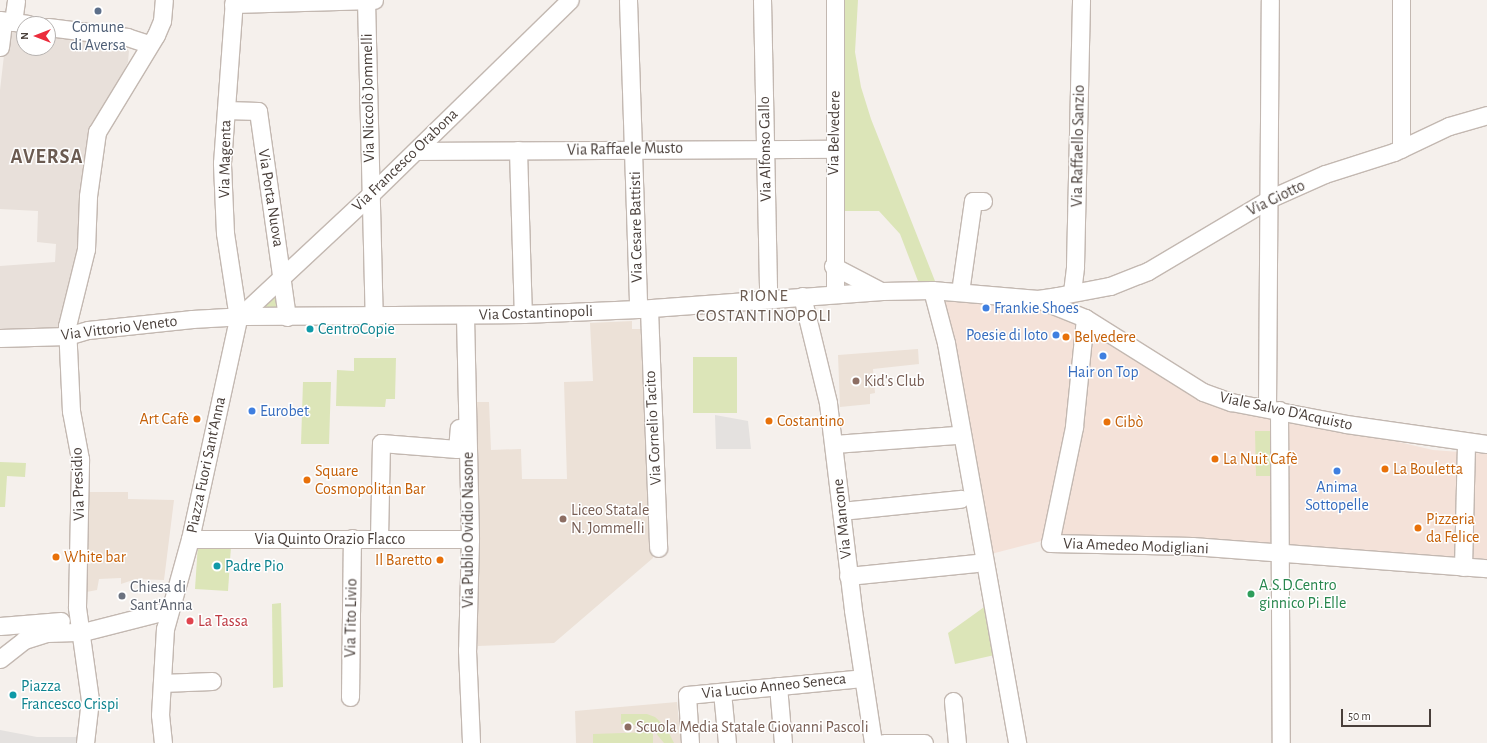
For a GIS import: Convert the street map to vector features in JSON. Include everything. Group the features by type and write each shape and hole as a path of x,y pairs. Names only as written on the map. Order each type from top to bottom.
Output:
{"street":[{"path":"0,47 11,22 16,0"},
{"name":"Via Presidio","path":"86,743 90,700 83,632 77,607 80,459 71,411 67,336 70,308 86,249 88,196 97,132 162,21 164,0"},
{"name":"Via Niccolò Jommelli","path":"366,0 374,317"},
{"path":"234,2 374,0"},
{"name":"Via Francesco Orabona","path":"238,318 416,151 570,0"},
{"name":"Via Cesare Battisti","path":"628,0 634,149 644,309"},
{"name":"Via Alfonso Gallo","path":"762,0 768,298"},
{"name":"Via Belvedere","path":"835,0 833,266 835,294"},
{"name":"Via Raffaello Sanzio","path":"1072,292 1076,266 1081,0"},
{"path":"1270,0 1273,409 1281,552 1281,743"},
{"path":"1401,0 1401,149"},
{"name":"Via Magenta","path":"234,2 222,163 225,233 238,318"},
{"path":"56,28 127,37 148,44"},
{"name":"Via Porta Nuova","path":"226,110 258,111 283,276 287,317"},
{"name":"Via Giotto","path":"1072,292 1110,286 1148,271 1271,198 1326,174 1401,149 1449,126 1487,115"},
{"name":"Via Raffaele Musto","path":"416,151 764,148 834,149"},
{"path":"518,150 523,314"},
{"path":"960,292 973,200 983,201"},
{"path":"833,266 882,291"},
{"path":"835,294 932,290 1038,299 1072,292"},
{"path":"932,290 946,343 1017,743"},
{"name":"Via Costantinopoli","path":"238,318 523,314 644,309 768,298 835,294"},
{"name":"Via Mancone","path":"802,296 828,403 834,444 848,576 862,678 873,743"},
{"name":"Viale Salvo D'Acquisto","path":"1038,299 1085,318 1203,392 1231,402 1466,443 1487,444"},
{"name":"Via Cornelio Tacito","path":"644,309 658,548"},
{"name":"Via Publio Ovidio Nasone","path":"465,316 470,539 467,650 471,743"},
{"name":"Via Vittorio Veneto","path":"0,338 67,336 88,330 192,318 238,318"},
{"name":"Piazza Fuori Sant'Anna","path":"164,743 160,716 165,629 169,610 190,539 238,318"},
{"name":"Via Amedeo Modigliani","path":"1085,318 1074,427 1050,543 1192,546 1281,552"},
{"path":"379,538 381,443 457,449 460,423"},
{"path":"834,444 956,435"},
{"path":"1462,567 1466,443"},
{"path":"841,511 960,499"},
{"name":"Via Tito Livio","path":"350,697 352,538"},
{"name":"Via Quinto Orazio Flacco","path":"190,539 470,539"},
{"path":"1281,552 1487,568"},
{"path":"848,576 976,563"},
{"path":"0,659 24,640 47,633 83,632 169,610"},
{"path":"0,626 61,621 83,632"},
{"name":"Via Lucio Anneo Seneca","path":"690,743 687,695 862,678"},
{"path":"162,683 212,682"},
{"path":"778,686 783,743"},
{"path":"722,692 727,743"},
{"path":"953,701 957,743"},
{"path":"884,743 924,743"}],"shaded area":[{"path":"7,29 16,30 16,56 56,56 56,34 121,42 129,51 128,62 115,90 62,331 0,333 0,266 55,262 56,244 37,242 38,211 0,209 0,90"},
{"path":"941,293 1053,308 1202,396 1433,450 1487,454 1487,559 1269,544 1061,536 991,554"},
{"name":"Liceo Statale N. Jommelli","path":"632,321 632,329 646,329 653,558 554,643 478,646 473,402 489,402 491,450 521,449 522,479 567,479 564,382 593,381 590,323"},
{"name":"Kid's Club","path":"918,349 919,364 873,369 875,393 870,394 870,404 840,407 838,355"},
{"path":"715,415 748,421 751,449 716,449"},
{"path":"84,492 128,492 128,499 174,500 164,580 136,579 121,584 121,578 99,579 97,590 81,593"},
{"name":"Scuola Media Statale Giovanni Pascoli","path":"677,702 681,743 576,743 575,711"},
{"path":"0,730 37,737 78,737 77,743 0,743"}],"green space":[{"path":"841,0 858,0 855,52 861,87 871,119 935,281 918,281 900,234 879,211 840,211"},
{"path":"279,289 282,311 261,306"},
{"path":"693,357 737,357 737,413 693,413"},
{"path":"354,358 396,358 395,399 386,399 385,407 336,406 337,370 354,371"},
{"path":"303,382 331,382 329,444 301,444"},
{"path":"1255,431 1270,431 1271,476 1256,476"},
{"path":"0,462 26,463 25,477 7,476 5,507 0,507"},
{"path":"198,544 231,546 228,591 195,589"},
{"path":"281,603 283,687 273,688 272,604"},
{"path":"987,605 999,654 955,664 948,633"},
{"path":"621,714 647,714 655,717 666,727 674,743 664,743 650,726 621,724"},
{"path":"653,732 653,743 593,743 593,734"}],"place":[{"name":"Comune di Aversa","path":"98,11"},
{"name":"Frankie Shoes","path":"986,308"},
{"name":"CentroCopie","path":"310,329"},
{"name":"Poesie di loto","path":"1056,335"},
{"name":"Belvedere","path":"1066,337"},
{"name":"Hair on Top","path":"1103,356"},
{"name":"Kid's Club","path":"856,381"},
{"name":"Eurobet","path":"252,411"},
{"name":"Art Cafè","path":"197,419"},
{"name":"Costantino","path":"769,421"},
{"name":"Cibò","path":"1107,422"},
{"name":"La Nuit Cafè","path":"1215,459"},
{"name":"La Bouletta","path":"1385,469"},
{"name":"Anima Sottopelle","path":"1337,471"},
{"name":"Square Cosmopolitan Bar","path":"307,480"},
{"name":"Liceo Statale N. Jommelli","path":"563,519"},
{"name":"Pizzeria da Felice","path":"1418,528"},
{"name":"White bar","path":"56,557"},
{"name":"Il Baretto","path":"440,560"},
{"name":"Padre Pio","path":"217,566"},
{"name":"A.S.D.Centro ginnico Pi.Elle","path":"1251,594"},
{"name":"Chiesa di Sant'Anna","path":"122,596"},
{"name":"La Tassa","path":"190,621"},
{"name":"Piazza Francesco Crispi","path":"13,695"},
{"name":"Scuola Media Statale Giovanni Pascoli","path":"628,727"}],"district":[{"name":"AVERSA","path":"47,157"},
{"name":"RIONE COSTANTINOPOLI","path":"764,306"}]}
